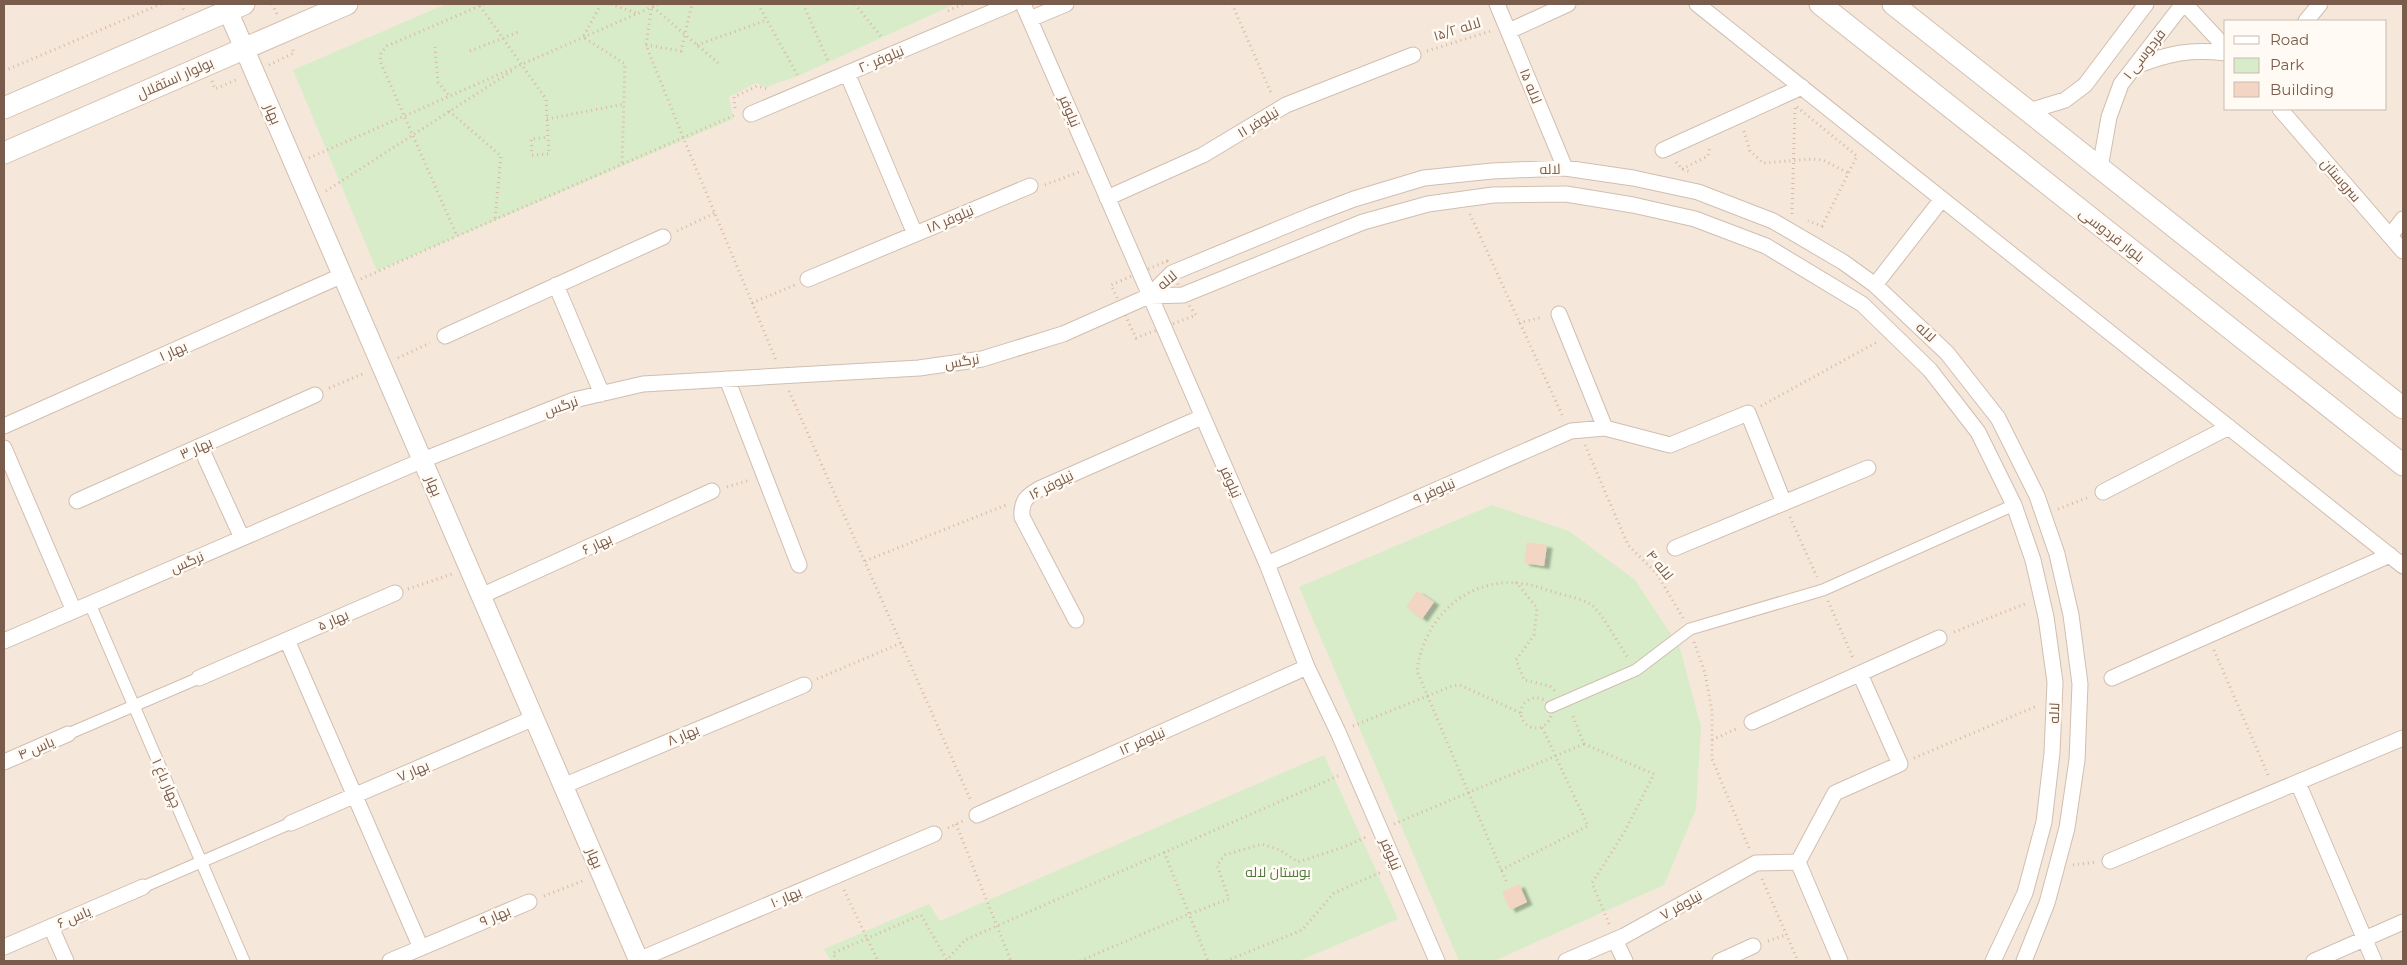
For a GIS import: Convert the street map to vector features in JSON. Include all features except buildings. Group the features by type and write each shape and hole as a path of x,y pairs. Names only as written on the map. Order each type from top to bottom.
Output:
{"main road":[{"name":"بولوار استقلال","path":"4,153 347,4"},
{"name":"بلوار فردوسی","path":"1820,4 2403,465"},
{"path":"1893,4 2403,408"},
{"path":"4,108 236,7"}],"street":[{"name":"نیلوفر ۲۰","path":"750,114 1011,4"},
{"name":"نیلوفر","path":"1023,4 1267,564 1307,667 1354,768 1437,961"},
{"path":"1030,19 1066,4"},
{"name":"لاله ۱۵","path":"1498,4 1565,168"},
{"path":"1509,31 1568,4"},
{"path":"1697,4 2403,566"},
{"name":"فردوسی ۱","path":"2029,112 2066,100 2085,85 2146,4"},
{"path":"2184,4 2224,46"},
{"name":"فردوسی ۱","path":"2100,168 2108,117 2121,84 2184,4"},
{"path":"2307,20 2320,4"},
{"name":"بهار","path":"236,7 244,48 638,961"},
{"path":"2134,67 2165,55 2198,50 2224,53"},
{"name":"نیلوفر ۱۱","path":"1107,198 1203,155 1278,110 1367,72 1413,55"},
{"path":"847,73 915,234"},
{"path":"1663,150 1806,90"},
{"name":"سروستان","path":"2281,110 2403,251"},
{"name":"لاله","path":"1150,296 1172,273 1354,199 1424,178 1492,171 1565,168 1633,178 1698,192 1773,221 1843,262 1875,285 1948,353 1998,418 2037,496 2057,554 2071,615 2080,684 2078,760 2067,828 2057,867 2047,903 2024,961"},
{"name":"نیلوفر ۱۸","path":"808,279 1030,186"},
{"name":"لاله","path":"1150,296 1183,296 1363,222 1428,204 1492,195 1566,194 1695,218 1766,246 1862,304 1930,370 1978,432 2014,504 2033,560 2042,598 2052,664 2054,699 2052,753 2044,822 2025,893 1993,961"},
{"path":"1875,285 1942,199"},
{"path":"2390,236 2403,220"},
{"path":"445,336 663,237"},
{"name":"بهار ۱","path":"4,426 345,280"},
{"path":"556,285 602,394"},
{"name":"نرگس","path":"4,641 422,460 565,404 643,384 919,368 982,358 1063,334 1150,296"},
{"path":"1559,314 1604,428 1670,445 1748,413 1784,503"},
{"path":"726,379 799,565"},
{"name":"بهار ۳","path":"77,501 315,395"},
{"name":"نیلوفر ۱۶","path":"1076,620 1022,517 1021,506 1024,498 1042,488 1202,418"},
{"path":"2103,492 2229,427"},
{"name":"نیلوفر ۹","path":"1267,564 1571,432 1604,428"},
{"path":"200,446 242,538"},
{"path":"4,448 74,611"},
{"path":"1675,548 1868,468"},
{"name":"بهار ۶","path":"481,596 712,491"},
{"path":"1551,707 1636,670 1690,630 1823,590 2014,504"},
{"path":"2112,678 2390,555"},
{"name":"بهار ۵","path":"199,678 395,593"},
{"name":"چهار باغ ۱","path":"90,604 244,961"},
{"path":"1752,722 1939,638"},
{"path":"287,640 421,948"},
{"name":"نیلوفر ۱۲","path":"977,815 1307,667"},
{"path":"1840,961 1798,862 1835,793 1900,764 1860,674"},
{"path":"68,734 199,678"},
{"name":"بهار ۸","path":"563,786 804,685"},
{"name":"بهار ۷","path":"291,823 534,718"},
{"name":"یاس ۴","path":"4,762 68,734"},
{"path":"2110,861 2403,738"},
{"path":"2298,782 2374,961"},
{"path":"143,887 291,823"},
{"name":"بهار ۱۰","path":"638,961 934,834"},
{"name":"نیلوفر ۷","path":"1566,961 1616,940 1756,863 1798,862"},
{"name":"یاس ۶","path":"4,947 143,887"},
{"name":"بهار ۹","path":"390,961 528,902"},
{"path":"2314,961 2403,922"},
{"path":"51,927 66,961"},
{"path":"1616,940 1626,961"},
{"path":"1720,961 1753,946"}],"path":[{"path":"4,71 160,4"},
{"path":"583,37 601,4"},
{"path":"611,4 637,14"},
{"path":"295,165 637,14 652,5 659,4"},
{"path":"646,44 681,51 692,4"},
{"path":"758,4 798,76"},
{"path":"803,4 829,63"},
{"path":"855,4 883,39"},
{"path":"946,12 964,4"},
{"path":"1232,4 1278,110"},
{"path":"457,236 380,61 380,52 387,46 482,5 546,99 549,154 532,155 531,139 548,138"},
{"path":"652,5 718,63"},
{"path":"652,5 646,44 683,138 782,376 977,815 934,834"},
{"path":"697,45 767,20"},
{"path":"470,51 521,31"},
{"name":"لاله ۱۵/۲","path":"1413,55 1490,31 1509,31"},
{"path":"874,43 892,35"},
{"path":"583,37 625,64 622,164"},
{"path":"436,46 438,82 450,96"},
{"path":"821,66 838,59"},
{"path":"310,200 522,65"},
{"path":"791,80 806,73"},
{"path":"345,280 495,220 735,115 734,97 757,86 768,89 776,86"},
{"path":"1787,110 1795,106 1806,90"},
{"path":"547,119 624,104"},
{"path":"1786,229 1792,214 1795,106"},
{"path":"1783,210 1822,226 1857,156 1795,106"},
{"path":"449,112 500,156 495,220"},
{"path":"1735,132 1744,128 1750,151 1763,163 1812,159 1823,160 1848,173"},
{"path":"1700,176 1682,169 1708,156 1710,142"},
{"path":"1030,186 1041,186 1094,167"},
{"name":"لاله ۴","path":"1463,199 1571,432 1584,442 1628,545 1656,574 1690,630 1705,673 1712,711 1712,759 1798,961"},
{"path":"663,237 714,213"},
{"path":"752,303 808,279"},
{"path":"1519,323 1559,314"},
{"path":"1748,413 1892,334"},
{"path":"712,491 765,476"},
{"path":"2043,514 2103,492"},
{"path":"865,561 1024,498"},
{"path":"395,593 469,568"},
{"path":"1506,881 1417,671 1423,644 1437,619 1464,596 1485,586 1500,583 1531,584 1592,605 1636,670"},
{"path":"1939,638 2042,598"},
{"path":"2208,635 2275,792"},
{"path":"804,685 902,643"},
{"path":"1338,732 1452,686 1460,685 1521,713"},
{"path":"1900,764 2054,699"},
{"path":"1712,740 1752,722"},
{"path":"1501,870 1588,826 1542,728"},
{"path":"1584,744 1654,774 1625,831 1592,883 1616,940"},
{"path":"837,961 833,952 921,915 947,961 965,940 1354,768"},
{"path":"956,824 1011,961"},
{"path":"1164,852 1208,961"},
{"path":"2057,867 2110,861"},
{"path":"1226,961 1302,930 1334,893 1396,866"},
{"name":"بهار ۹","path":"528,902 602,874"},
{"path":"838,876 878,961"}],"shaded area":[{"path":"4,4 2403,4 2403,961 4,961"}],"green space":[{"path":"446,4 955,4 798,76 766,87 756,83 729,97 733,119 377,271 293,70"},
{"path":"1492,505 1569,531 1635,580 1680,648 1701,727 1696,809 1664,885 1494,961 1459,961 1299,587"},
{"name":"بوستان لاله","path":"1324,755 1398,919 1299,961 831,961 824,949 929,904 940,921"}]}
